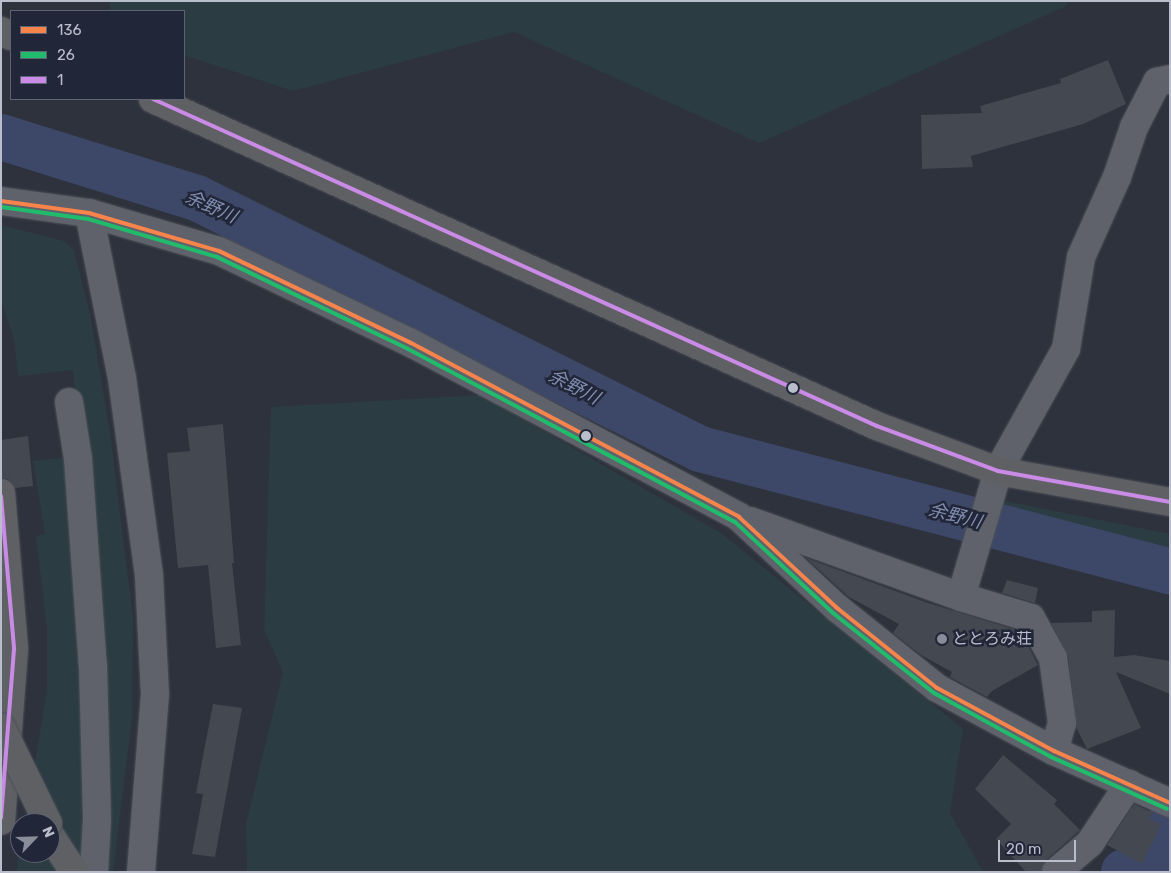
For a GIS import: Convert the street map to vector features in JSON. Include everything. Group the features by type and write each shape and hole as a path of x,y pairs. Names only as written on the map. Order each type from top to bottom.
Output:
{"highway":[{"path":"156,100 995,481 1170,502"},
{"path":"1,493 14,649 1,821"},
{"path":"1,727 43,813"},
{"path":"1,762 35,813"}],"street":[{"path":"961,596 995,481 1066,349 1081,257 1117,177 1134,127 1157,82 1170,79"},
{"path":"1,201 89,212 219,250 411,343 739,517 961,596 1031,618 1052,658 1062,723 1054,751"},
{"path":"89,212 122,378 149,576 155,694 141,872"},
{"path":"69,402 78,459 94,666 97,819 94,872"},
{"path":"739,517 837,608 937,688 1054,751 1170,803"},
{"path":"1056,872 1090,843 1129,784"}],"shaded area":[{"path":"109,1 1070,1 1064,7 759,143 514,32 293,91 185,55 185,10 111,10"},
{"path":"1,225 64,241 74,251 90,314 110,432 133,619 132,718 113,872 103,872 85,479 73,370 18,376 14,339 1,300"},
{"path":"481,395 721,533 963,729 950,813 983,872 247,872 246,824 283,672 264,630 271,407"},
{"path":"69,457 90,721 88,872 16,872 18,863 60,863 60,813 27,813 47,690 47,629 36,536 45,534 33,461"},
{"path":"1000,500 1170,534 1170,548 1024,530 992,522"}],"building":[{"path":"1108,60 1126,104 1083,124 971,156 973,167 922,169 921,115 982,113 980,106 1061,83 1060,79"},
{"path":"223,424 234,563 232,563 241,645 216,648 208,565 178,568 167,453 190,451 187,428"},
{"path":"28,436 33,486 15,488 8,479 1,478 1,440"},
{"path":"806,558 928,603 1020,631 1038,665 992,691 987,697 950,677 952,672 921,655 893,633 899,624 849,597"},
{"path":"1007,580 1038,588 1035,603 1002,593"},
{"path":"1115,610 1114,657 1134,655 1170,661 1170,694 1116,672 1141,728 1087,749 1077,729 1068,656 1051,623 1092,622 1092,611"},
{"path":"213,704 242,708 215,857 192,854 203,794 196,793"},
{"path":"1003,755 1057,800 1054,804 1080,830 1046,860 1041,872 1026,872 996,839 1011,824 975,789"},
{"path":"1134,804 1153,813 1149,819 1161,824 1142,864 1107,845"}],"waterway":[{"name":"余野川","path":"1,137 197,198 700,449 1170,571"},
{"path":"1124,872 1157,861 1166,827"}],"transit line":[{"name":"1","path":"155,100 877,426 998,471 1170,502"},
{"name":"136","path":"1,201 89,213 219,251 411,343 739,517 837,608 937,688 1054,751 1170,803"},
{"name":"26","path":"1,207 88,219 217,257 408,349 735,522 833,613 934,693 1051,757 1167,809"},
{"name":"1","path":"1,496 14,649 1,818"}],"place":[{"name":"ととろみ荘","path":"942,639"}]}
